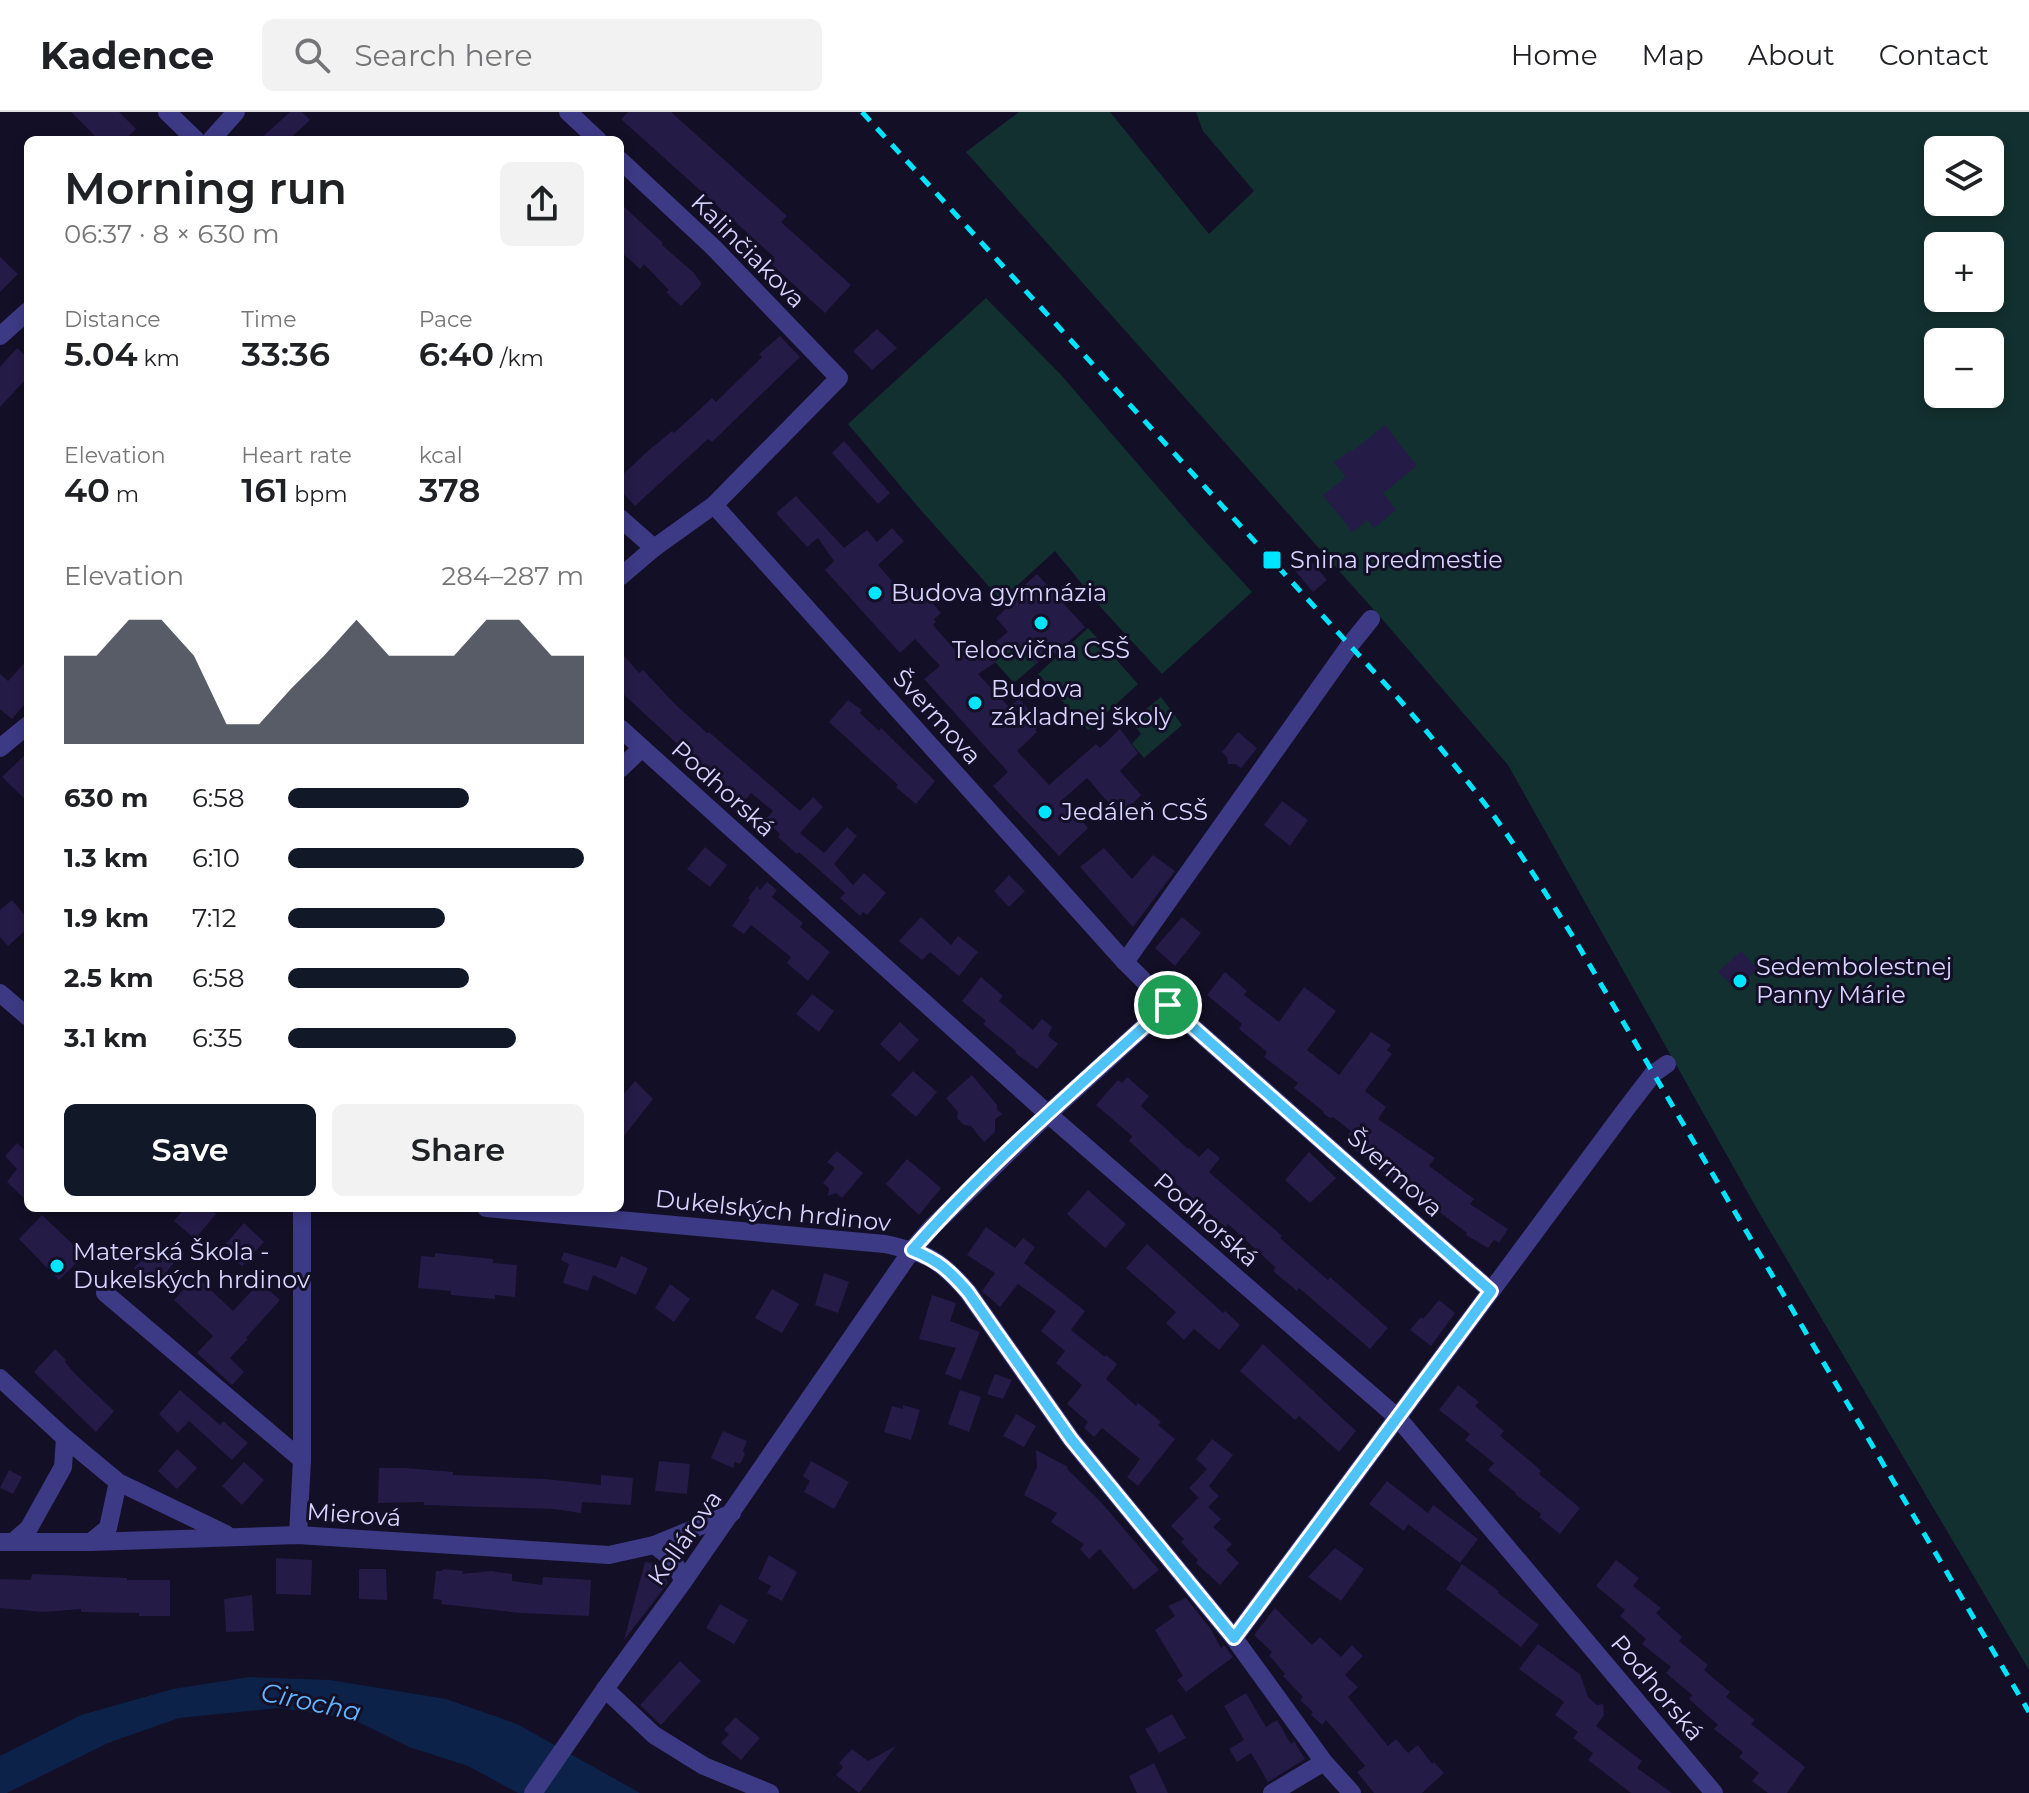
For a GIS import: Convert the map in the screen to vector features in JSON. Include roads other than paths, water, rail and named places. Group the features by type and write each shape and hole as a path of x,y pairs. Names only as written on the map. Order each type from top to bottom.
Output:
{"street":[{"path":"167,112 192,136"},
{"path":"215,136 236,112"},
{"path":"568,112 594,136"},
{"name":"Kalinčiakova","path":"624,164 714,248 839,378 714,505"},
{"path":"0,336 24,315"},
{"path":"624,574 714,505"},
{"name":"Švermova","path":"714,505 1125,962 1168,1005 1491,1291"},
{"path":"624,522 654,548"},
{"path":"1125,962 1371,619"},
{"path":"0,748 24,728"},
{"name":"Podhorská","path":"624,732 1048,1114 1398,1418 1714,1793"},
{"path":"624,765 642,748"},
{"path":"0,993 24,1014"},
{"name":"Kollárova","path":"533,1793 732,1513 912,1250 1048,1114 1168,1005"},
{"path":"1234,1638 1626,1109 1653,1074 1667,1064"},
{"path":"298,1535 302,1460 302,1212"},
{"name":"Dukelských hrdinov","path":"530,1212 885,1244 912,1250"},
{"path":"912,1250 932,1258 950,1271 968,1292 1071,1439 1234,1638 1324,1762 1352,1793"},
{"path":"105,1293 302,1460"},
{"path":"0,1378 118,1482 231,1537"},
{"path":"7,1542 29,1528 63,1467 65,1438"},
{"path":"91,1542 108,1528 118,1482"},
{"name":"Mierová","path":"7,1542 298,1535 609,1555 654,1545 732,1513"},
{"path":"654,1545 680,1569 683,1582"},
{"path":"600,1696 704,1766 770,1793"},
{"path":"1272,1793 1324,1762"}],"water":[{"name":"Cirocha","path":"249,1677 330,1680 446,1699 517,1724 640,1793 518,1793 468,1766 409,1747 350,1718 278,1708 179,1718 108,1743 7,1793 0,1793 0,1756 81,1715 173,1689"}],"railway":[{"path":"862,112 1398,698 1491,812 1575,940 2029,1712"}],"place":[{"name":"Snina predmestie","path":"1272,560"},
{"name":"Budova gymnázia","path":"875,593"},
{"name":"Telocvična CSŠ","path":"1041,623"},
{"name":"Budova základnej školy","path":"975,703"},
{"name":"Jedáleň CSŠ","path":"1045,812"},
{"name":"Sedembolestnej Panny Márie","path":"1740,981"},
{"name":"Materská Škola - Dukelských hrdinov","path":"57,1266"}]}
